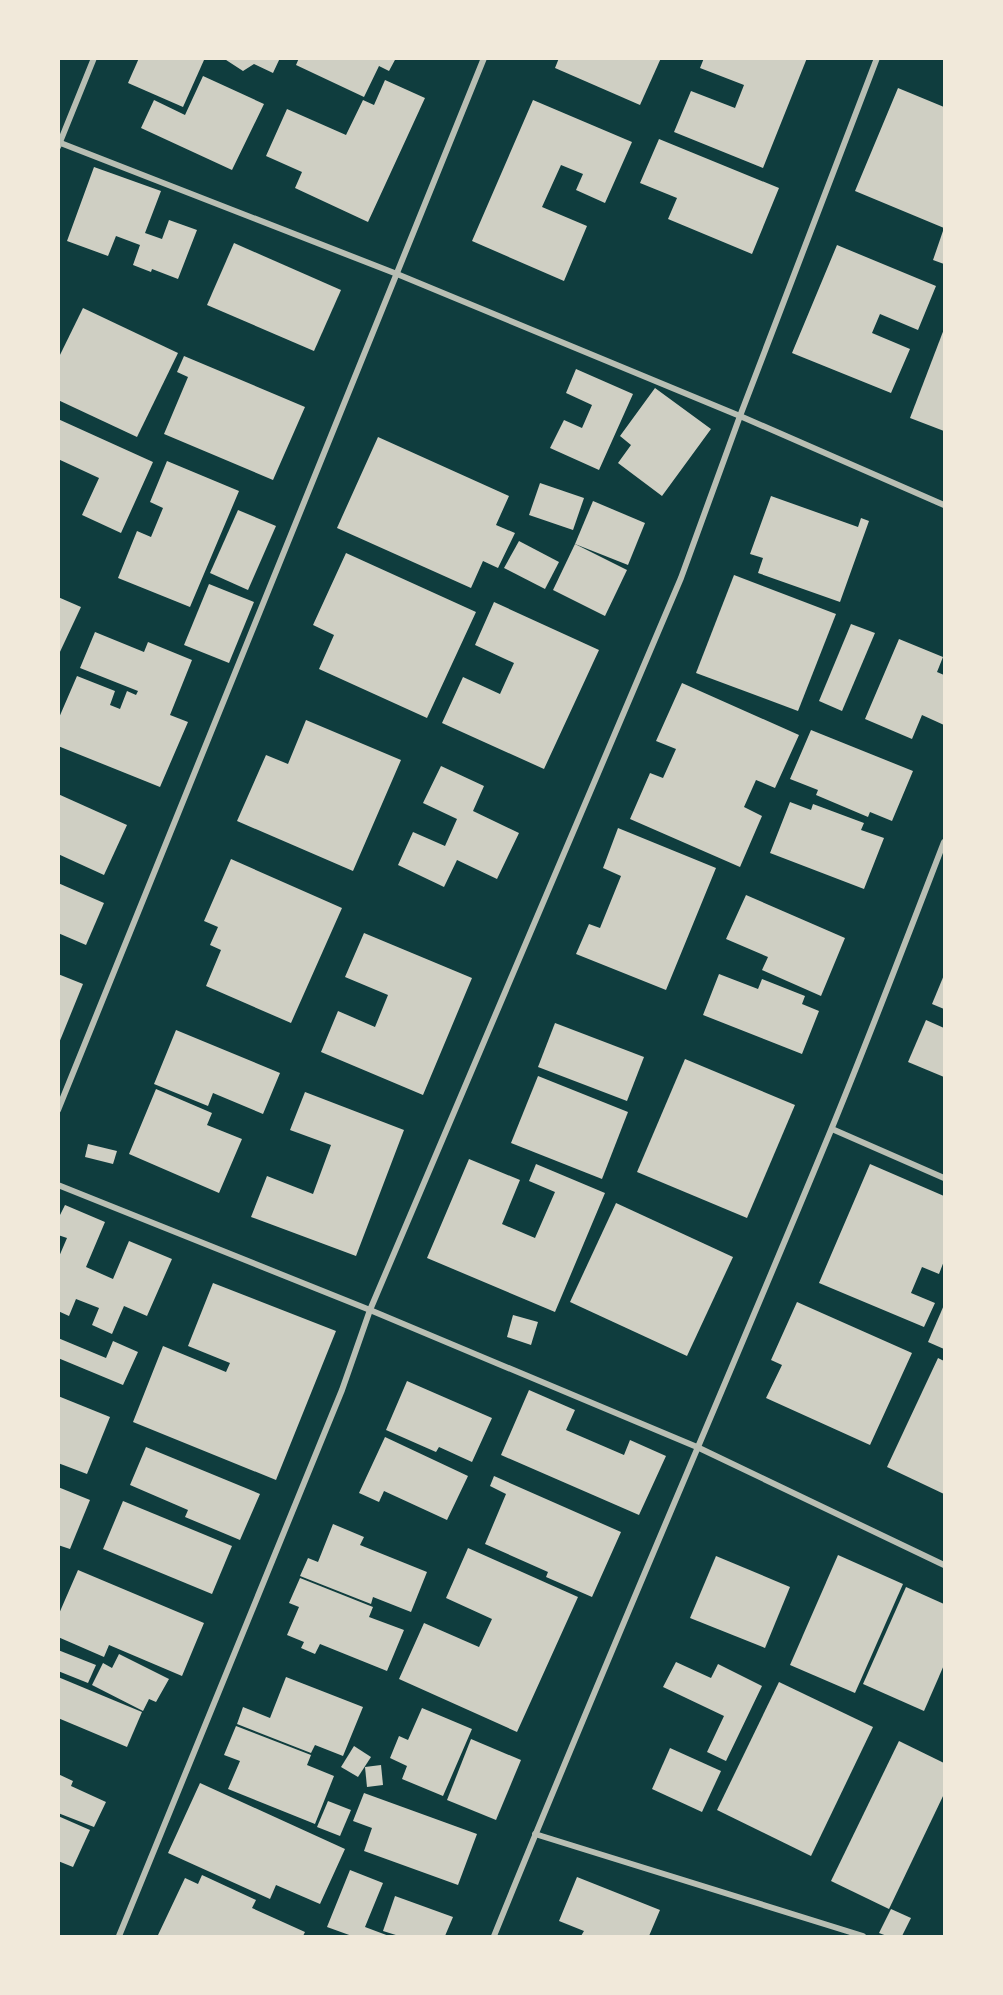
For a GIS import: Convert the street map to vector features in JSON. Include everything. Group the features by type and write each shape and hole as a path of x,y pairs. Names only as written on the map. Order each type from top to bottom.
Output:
{"street":[{"path":"94,58 59,144 397,274 740,416 945,506"},
{"path":"58,1110 484,58"},
{"path":"119,1936 338,1401 370,1310 681,578 740,416 877,58"},
{"path":"494,1936 832,1129 945,842"},
{"path":"832,1129 945,1178"},
{"path":"58,1185 370,1310 697,1447 945,1565"},
{"path":"535,1834 863,1936"}],"building":[{"path":"139,58 204,60 183,107 128,83"},
{"path":"223,58 280,58 273,73 254,64 243,71"},
{"path":"299,58 396,58 389,71 379,66 364,97 296,65"},
{"path":"559,58 661,58 640,105 555,68"},
{"path":"704,58 807,58 763,168 674,132 691,91 735,108 744,85 700,68"},
{"path":"203,76 264,104 232,170 141,128 154,100 185,115"},
{"path":"385,80 425,98 368,222 295,188 302,172 266,156 287,109 346,135 363,100 374,105"},
{"path":"898,88 944,107 944,228 855,191"},
{"path":"533,100 632,142 605,203 576,190 583,174 561,165 542,207 587,226 564,281 472,241"},
{"path":"659,139 779,188 752,254 668,219 677,198 640,183"},
{"path":"94,167 161,191 145,233 162,239 169,220 197,230 178,279 152,269 151,272 133,265 140,245 116,236 108,256 67,241"},
{"path":"944,228 944,264 933,260"},
{"path":"234,243 341,290 314,351 207,305"},
{"path":"837,245 936,286 918,330 880,314 872,333 910,349 891,393 792,353"},
{"path":"83,308 178,353 137,437 58,400 58,359"},
{"path":"944,329 944,431 910,418"},
{"path":"184,356 305,407 273,480 164,434 188,377 177,372"},
{"path":"576,369 633,394 599,470 550,448 564,420 582,428 592,405 566,393"},
{"path":"655,388 711,429 662,496 618,463 631,445 620,436"},
{"path":"58,419 153,462 121,533 82,515 99,478 58,459"},
{"path":"378,437 509,496 496,525 515,533 498,568 483,561 471,588 337,528"},
{"path":"167,461 239,491 190,607 118,578 137,531 151,537 163,508 150,502"},
{"path":"540,483 584,498 573,530 529,515"},
{"path":"771,496 858,527 861,518 869,521 840,602 758,573 763,558 750,554"},
{"path":"593,501 645,523 628,565 575,544"},
{"path":"238,510 276,526 248,590 210,573"},
{"path":"519,541 559,562 545,589 504,568"},
{"path":"575,544 627,570 605,616 553,590"},
{"path":"346,553 476,612 427,718 319,669 334,635 313,625"},
{"path":"734,575 836,614 798,711 696,673"},
{"path":"209,584 254,602 229,663 184,645"},
{"path":"58,597 81,607 58,656"},
{"path":"494,602 599,650 544,769 442,723 463,677 500,694 514,663 475,645"},
{"path":"851,624 875,633 842,711 819,701"},
{"path":"95,632 144,652 148,642 192,660 170,715 188,722 160,787 58,746 58,720 77,676 115,691 110,705 120,709 127,691 136,695 138,691 80,668"},
{"path":"899,639 943,657 937,672 944,675 944,725 922,715 912,739 865,719"},
{"path":"682,683 799,735 775,788 756,780 744,807 762,816 740,867 630,819 650,773 663,778 676,749 656,741"},
{"path":"306,720 401,760 353,871 237,821 266,755 288,764"},
{"path":"811,730 913,771 892,821 870,812 868,817 816,795 818,790 790,779"},
{"path":"441,766 484,786 473,811 519,833 497,879 457,860 444,887 398,865 413,832 445,846 457,819 423,803"},
{"path":"58,794 127,825 104,875 58,854"},
{"path":"790,802 811,810 813,804 864,823 861,830 884,838 864,889 770,853"},
{"path":"618,828 716,868 666,990 576,954 589,924 600,928 621,876 603,868"},
{"path":"231,859 342,908 291,1023 206,986 221,950 210,945 218,927 204,921"},
{"path":"58,883 104,903 86,945 58,933"},
{"path":"746,895 845,938 821,996 762,970 768,957 726,939"},
{"path":"364,933 472,978 423,1095 321,1052 338,1011 375,1027 388,995 345,977"},
{"path":"58,974 83,984 59,1043 58,1043"},
{"path":"719,974 758,989 762,979 805,996 802,1004 819,1011 802,1054 703,1015"},
{"path":"944,975 944,1009 932,1004"},
{"path":"926,1020 944,1028 944,1077 908,1062"},
{"path":"555,1023 644,1057 627,1101 538,1067"},
{"path":"176,1030 280,1073 263,1114 213,1093 208,1106 154,1084"},
{"path":"685,1059 795,1105 747,1218 637,1172"},
{"path":"538,1076 628,1112 602,1179 511,1143"},
{"path":"156,1089 212,1113 207,1125 242,1139 219,1193 129,1154"},
{"path":"305,1092 404,1130 356,1256 251,1217 267,1176 313,1194 331,1145 290,1130"},
{"path":"88,1144 117,1151 113,1164 85,1157"},
{"path":"469,1159 520,1180 502,1224 535,1238 555,1192 529,1181 536,1164 605,1193 555,1312 427,1258"},
{"path":"870,1164 944,1196 944,1261 939,1274 922,1267 911,1293 935,1303 924,1327 819,1283"},
{"path":"616,1203 733,1257 687,1356 570,1302"},
{"path":"65,1205 105,1222 86,1267 113,1279 129,1241 172,1259 147,1316 124,1306 112,1334 92,1325 99,1308 76,1299 69,1316 58,1311 58,1259 67,1238 58,1235 58,1219"},
{"path":"213,1283 336,1331 276,1480 133,1422 163,1346 226,1372 230,1363 188,1346"},
{"path":"797,1302 912,1353 870,1445 766,1398 782,1365 771,1360"},
{"path":"944,1305 944,1349 928,1342"},
{"path":"513,1315 538,1322 531,1345 507,1337"},
{"path":"58,1338 106,1358 113,1341 138,1352 123,1385 58,1358"},
{"path":"938,1358 944,1361 944,1494 887,1467"},
{"path":"407,1381 492,1418 472,1462 439,1447 436,1452 386,1430"},
{"path":"529,1390 575,1410 566,1430 624,1455 630,1440 666,1456 639,1515 501,1455"},
{"path":"58,1396 110,1417 87,1474 58,1463"},
{"path":"385,1437 468,1476 447,1520 384,1491 379,1502 359,1493"},
{"path":"146,1447 260,1494 240,1540 185,1517 188,1510 130,1485"},
{"path":"494,1476 621,1532 592,1597 546,1577 548,1572 485,1544 506,1494 490,1486"},
{"path":"58,1487 90,1500 70,1549 58,1545"},
{"path":"123,1501 232,1546 212,1594 103,1549"},
{"path":"333,1524 364,1537 360,1545 427,1572 411,1612 373,1597 371,1604 300,1576 308,1558 318,1562"},
{"path":"468,1548 578,1597 517,1732 399,1679 424,1623 479,1647 492,1619 446,1598"},
{"path":"838,1555 903,1584 855,1693 790,1665"},
{"path":"716,1556 790,1587 765,1648 690,1618"},
{"path":"78,1570 204,1623 182,1676 109,1645 104,1657 58,1637 58,1616"},
{"path":"300,1578 373,1607 369,1617 404,1630 387,1671 320,1644 315,1654 301,1648 304,1642 287,1635 299,1607 289,1603"},
{"path":"906,1587 944,1604 944,1665 924,1711 863,1684"},
{"path":"58,1650 96,1665 88,1683 58,1671"},
{"path":"119,1654 169,1679 156,1702 149,1699 143,1711 92,1685 103,1663 112,1668"},
{"path":"676,1662 711,1678 718,1664 762,1686 726,1761 707,1752 724,1716 663,1687"},
{"path":"58,1677 142,1712 127,1747 58,1718"},
{"path":"286,1677 363,1707 343,1756 315,1745 311,1753 237,1724 243,1707 270,1718"},
{"path":"779,1682 873,1727 811,1856 717,1810"},
{"path":"422,1708 472,1729 443,1796 402,1779 407,1766 390,1758 399,1736 408,1740"},
{"path":"236,1726 311,1755 307,1765 334,1776 315,1824 228,1789 240,1761 224,1755"},
{"path":"471,1739 521,1760 496,1820 447,1800"},
{"path":"899,1741 944,1763 944,1794 889,1909 831,1881"},
{"path":"354,1746 371,1757 358,1777 341,1767"},
{"path":"670,1748 721,1771 702,1812 652,1789"},
{"path":"381,1765 383,1785 367,1787 365,1767"},
{"path":"58,1774 73,1781 71,1786 106,1802 94,1827 58,1813"},
{"path":"200,1783 345,1849 320,1904 276,1885 270,1899 168,1853"},
{"path":"364,1793 477,1834 458,1885 364,1851 372,1828 353,1821"},
{"path":"328,1801 351,1810 340,1836 317,1827"},
{"path":"58,1816 90,1830 73,1867 58,1861"},
{"path":"350,1870 383,1883 365,1927 389,1936 352,1936 327,1927"},
{"path":"202,1875 256,1900 252,1908 305,1932 303,1936 158,1935 185,1878 198,1884"},
{"path":"577,1877 660,1910 649,1936 581,1936 584,1931 559,1921"},
{"path":"395,1896 453,1917 445,1936 399,1936 383,1931"},
{"path":"891,1909 911,1918 902,1936 887,1936 879,1933"}]}
